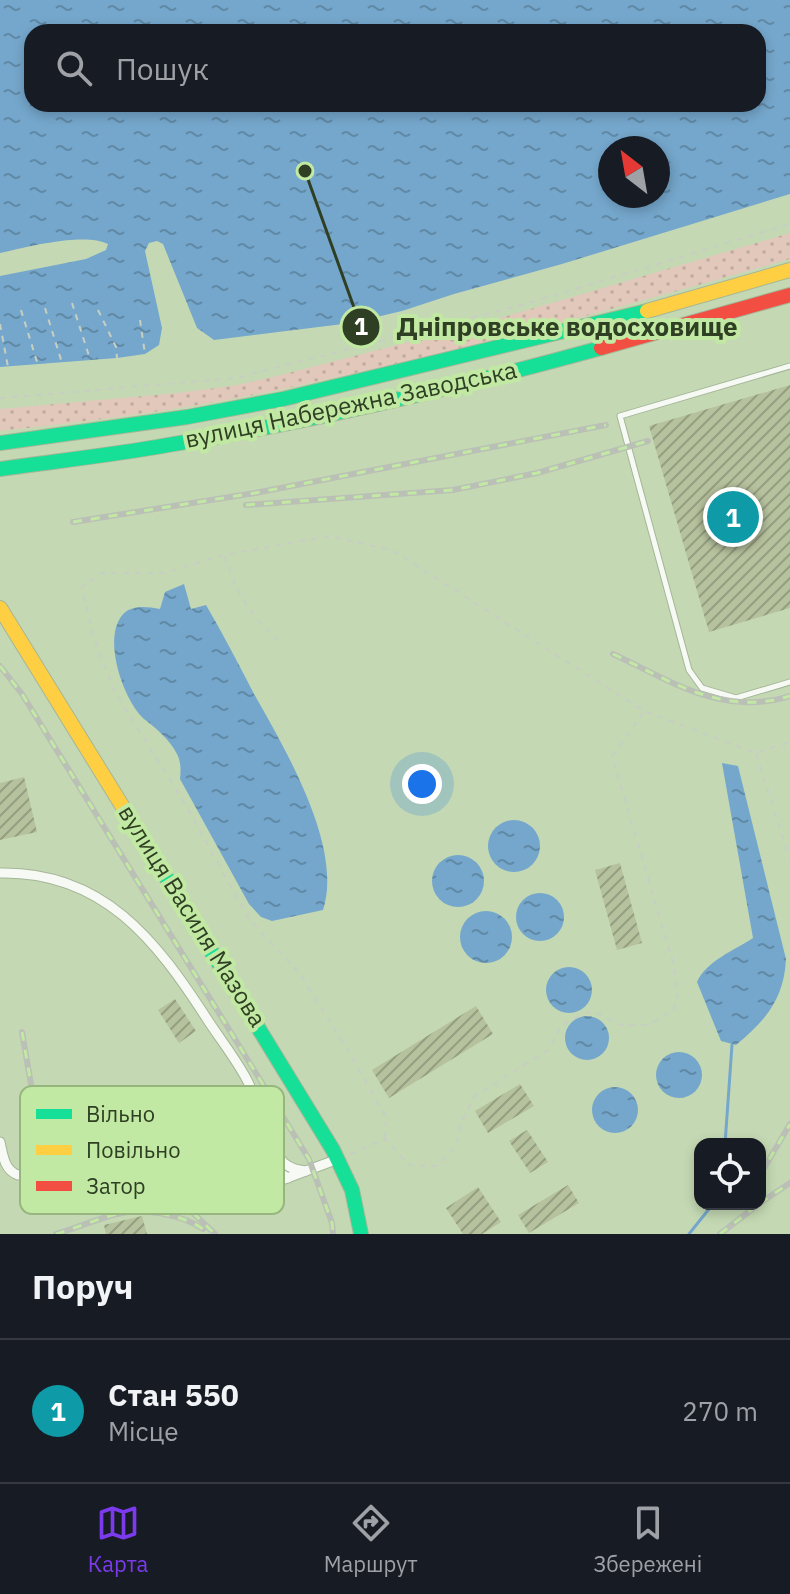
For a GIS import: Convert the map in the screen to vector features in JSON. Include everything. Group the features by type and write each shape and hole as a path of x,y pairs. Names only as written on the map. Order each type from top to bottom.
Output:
{"main road":[{"name":"вулиця Набережна Заводська","path":"0,443 173,419 298,396 693,299 790,270"},
{"name":"вулиця Набережна Заводська","path":"0,469 190,441 287,422 507,372 700,322 790,295"},
{"name":"вулиця Василя Мазова","path":"0,608 6,628 256,1021 338,1159 356,1201 361,1234"}],"street":[{"path":"0,873 69,882 111,904 146,936 195,1000 249,1086"},
{"path":"0,1142 6,1165 11,1173 20,1175"},
{"path":"284,1179 338,1159"},
{"path":"284,1161 292,1169 306,1171"}],"lane":[{"path":"790,366 620,416 689,670 702,688 736,698 790,682"}],"path":[{"path":"0,398 236,378 525,304 790,224"},
{"path":"72,303 90,359"},
{"path":"45,308 62,363"},
{"path":"21,310 38,365"},
{"path":"98,310 116,347 117,358"},
{"path":"140,320 145,354"},
{"path":"0,324 8,367"},
{"path":"644,711 612,756 674,966 678,1001 671,1012 648,1025 621,1025 593,1011 568,1019 555,1034 551,1048 474,1097 464,1116 456,1146 437,1166 409,1165 385,1139 386,1117 349,1052 300,974 249,919 182,799 114,691 93,635 82,587 101,573 164,573 224,555 329,536 392,550 644,711 756,753 790,742"},
{"path":"224,555 235,589 259,623 279,641"},
{"path":"756,753 790,860"},
{"path":"338,1159 385,1139"}],"shaded area":[{"path":"790,233 790,259 474,345 213,403 0,431 0,409 177,393 277,376 497,319"}],"water":[{"path":"0,0 790,0 790,194 402,311 351,323 214,340 197,328 163,244 157,241 149,243 145,251 162,328 159,345 145,354 117,358 0,367 0,276 86,259 106,250 108,244 70,240 0,253"},
{"path":"184,584 191,609 206,605 280,740 307,797 325,857 327,884 323,910 272,921 261,917 249,904 180,779 177,754 137,711 124,687 114,645 121,616 130,609 160,609 165,592"},
{"path":"722,763 738,766 786,959 782,986 772,1008 736,1045 721,1041 697,982 714,962 753,938"},
{"path":"514,820 532,828 540,846 532,864 514,872 496,864 488,846 496,828"},
{"path":"458,855 476,863 484,881 476,899 458,907 440,899 432,881 440,863"},
{"path":"540,893 557,900 564,917 557,934 540,941 523,934 516,917 523,900"},
{"path":"486,911 505,918 512,937 505,956 486,963 467,956 460,937 467,918"},
{"path":"569,967 585,974 592,990 585,1006 569,1013 553,1006 546,990 553,974"},
{"path":"587,1016 603,1022 609,1038 603,1054 587,1060 571,1054 565,1038 571,1022"},
{"path":"679,1052 695,1059 702,1075 695,1091 679,1098 663,1091 656,1075 663,1059"},
{"path":"615,1087 631,1094 638,1110 631,1126 615,1133 599,1126 592,1110 599,1094"}],"building":[{"path":"790,385 790,608 709,632 649,426"},
{"path":"24,777 37,832 0,840 0,783"},
{"path":"620,863 642,943 617,950 595,870"},
{"path":"175,999 196,1031 179,1043 158,1010"},
{"path":"476,1006 493,1034 389,1098 372,1070"},
{"path":"520,1084 534,1106 488,1133 475,1111"},
{"path":"527,1130 548,1162 530,1173 509,1141"},
{"path":"568,1185 579,1203 529,1233 518,1215"},
{"path":"478,1187 501,1222 482,1234 463,1234 446,1208"},
{"path":"142,1216 147,1234 106,1234 104,1225"}],"waterway":[{"path":"725,1138 732,1045"},
{"path":"689,1234 708,1210"}],"railway":[{"path":"73,522 255,493 606,425"},
{"path":"246,505 453,490 537,473 648,441"},
{"path":"613,654 677,685 720,699 766,701 790,696"},
{"path":"0,666 22,694 264,1086"},
{"path":"22,1032 31,1086"},
{"path":"284,1118 309,1159 332,1223 333,1234"},
{"path":"766,1165 790,1124"},
{"path":"766,1199 790,1183"},
{"path":"720,1234 751,1210"},
{"path":"56,1234 117,1214"},
{"path":"162,1214 203,1229"},
{"path":"194,1214 215,1234"}],"traffic: fast":[{"path":"0,443 187,417 283,399 647,311"},
{"path":"0,469 147,449 332,414 440,390 601,348"},
{"path":"142,838 333,1150 352,1190 361,1234"}],"traffic: slow":[{"path":"647,311 790,270"},
{"path":"0,608 142,838"}],"traffic: jam":[{"path":"601,348 790,295"}],"place":[{"name":"Дніпровське водосховище","path":"305,171"},
{"name":"Стан 550","path":"733,517"}]}
